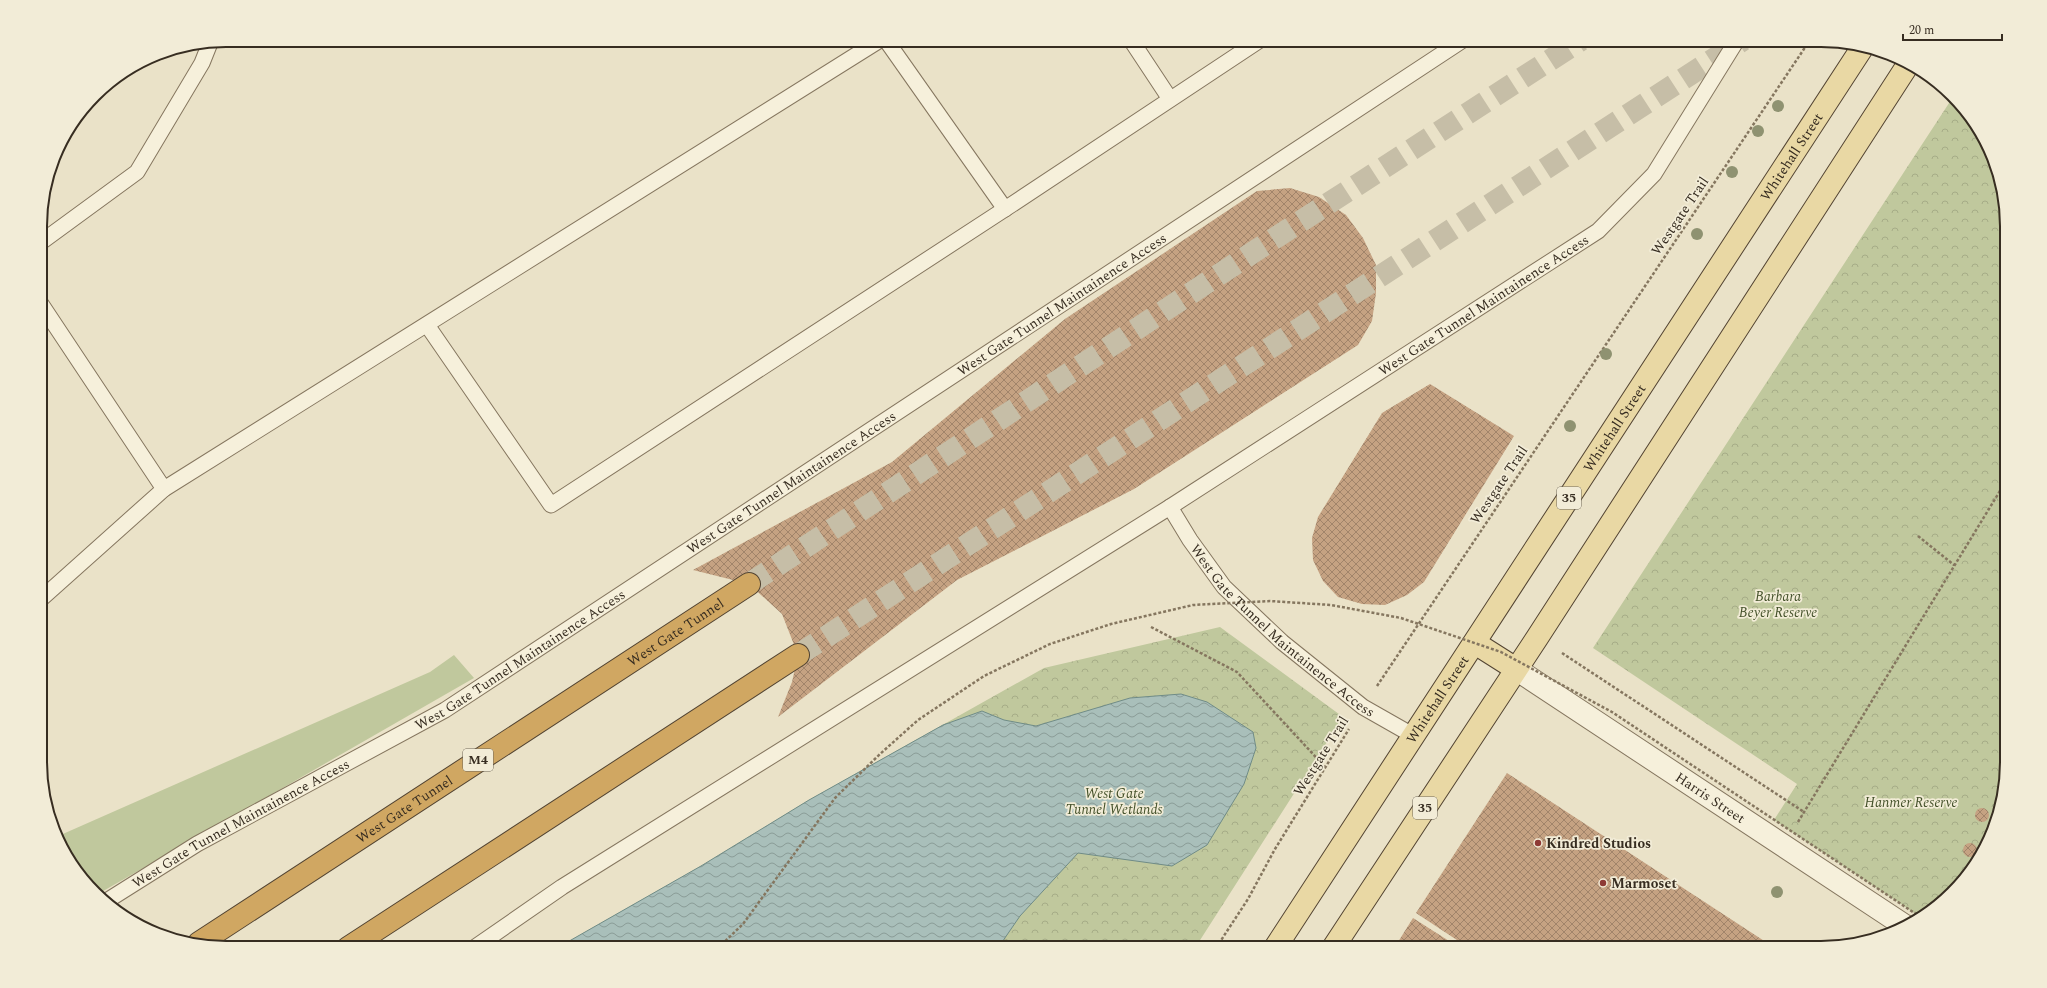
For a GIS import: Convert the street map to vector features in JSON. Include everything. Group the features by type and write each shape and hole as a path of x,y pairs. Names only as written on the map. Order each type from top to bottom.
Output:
{"highway":[{"name":"West Gate Tunnel","path":"202,939 749,584"},
{"path":"359,941 798,655"}],"main road":[{"name":"Whitehall Street","path":"1280,941 1860,51"},
{"name":"35","path":"1339,941 1537,638 1905,68"},
{"path":"1475,643 1516,669"}],"street":[{"name":"Harris Street","path":"1516,669 1900,923"}],"lane":[{"path":"47,594 164,489 869,47"},
{"path":"891,47 1005,209"},
{"path":"1136,47 1170,99"},
{"path":"427,325 551,506 1249,47"},
{"name":"West Gate Tunnel Maintainence Access","path":"110,899 197,844 444,710 1452,47"},
{"name":"West Gate Tunnel Maintainence Access","path":"484,941 562,887 1170,507 1598,231 1654,174 1733,47"},
{"path":"47,238 137,172 202,63 208,48"},
{"path":"47,313 164,489"},
{"name":"West Gate Tunnel Maintainence Access","path":"1170,507 1190,540 1224,587 1282,642 1363,707 1414,736"}],"path":[{"name":"Westgate Trail","path":"1221,941 1248,899 1275,849 1363,707 1805,47"},
{"path":"1792,832 2000,491"},
{"path":"1918,536 1954,565"},
{"path":"725,941 743,924 835,798 880,754 918,720 984,676 1050,644 1111,624 1193,605 1270,600 1331,605 1401,618 1501,652 1612,712 1916,914"},
{"path":"1152,627 1237,672 1325,767"},
{"path":"1537,638 1576,661 1804,812"}],"green space":[{"name":"Barbara Beyer Reserve","path":"1950,101 1970,126 1982,147 1991,168 1997,191 2000,214 2000,774 1997,797 1991,820 1982,841 1970,862 1948,889 1916,914 1774,820 1797,784 1593,648"},
{"name":"West Gate Tunnel Wetlands","path":"1220,627 1343,717 1199,941 569,941 701,866 809,800 1044,668"},
{"path":"454,655 474,678 102,892 77,862 65,841 62,834 430,672"}],"water":[{"name":"West Gate Tunnel Wetlands","path":"1181,694 1207,702 1253,732 1256,748 1244,784 1207,845 1172,866 1078,853 1020,916 1003,941 569,941 701,866 809,800 943,725 982,711 1004,720 1036,726 1130,698"}],"building":[{"path":"1290,188 1319,197 1346,215 1363,238 1376,265 1376,293 1372,321 1358,345 1134,489 957,580 778,717 792,682 798,655 782,614 749,584 693,570 892,462 1065,319 1257,191"},
{"path":"1430,384 1514,436 1424,582 1407,595 1385,605 1362,604 1338,597 1323,581 1313,560 1312,538 1318,517 1382,413"},
{"name":"Kindred Studios","path":"1507,773 1764,941 1458,941 1416,913"},
{"path":"1979,808 1985,808 1989,812 1989,818 1985,822 1979,822 1975,818 1975,812"},
{"path":"1967,843 1973,843 1977,847 1973,857 1967,857 1963,853 1963,847"},
{"path":"1413,918 1449,941 1399,941"}],"tunnel":[{"path":"749,584 1255,251 1570,47"},
{"path":"798,655 1732,47"}],"place":[{"name":"Kindred Studios","path":"1538,843"},
{"name":"Marmoset","path":"1603,883"}],"park label":[{"name":"Hanmer Reserve","path":"1911,802"}]}
